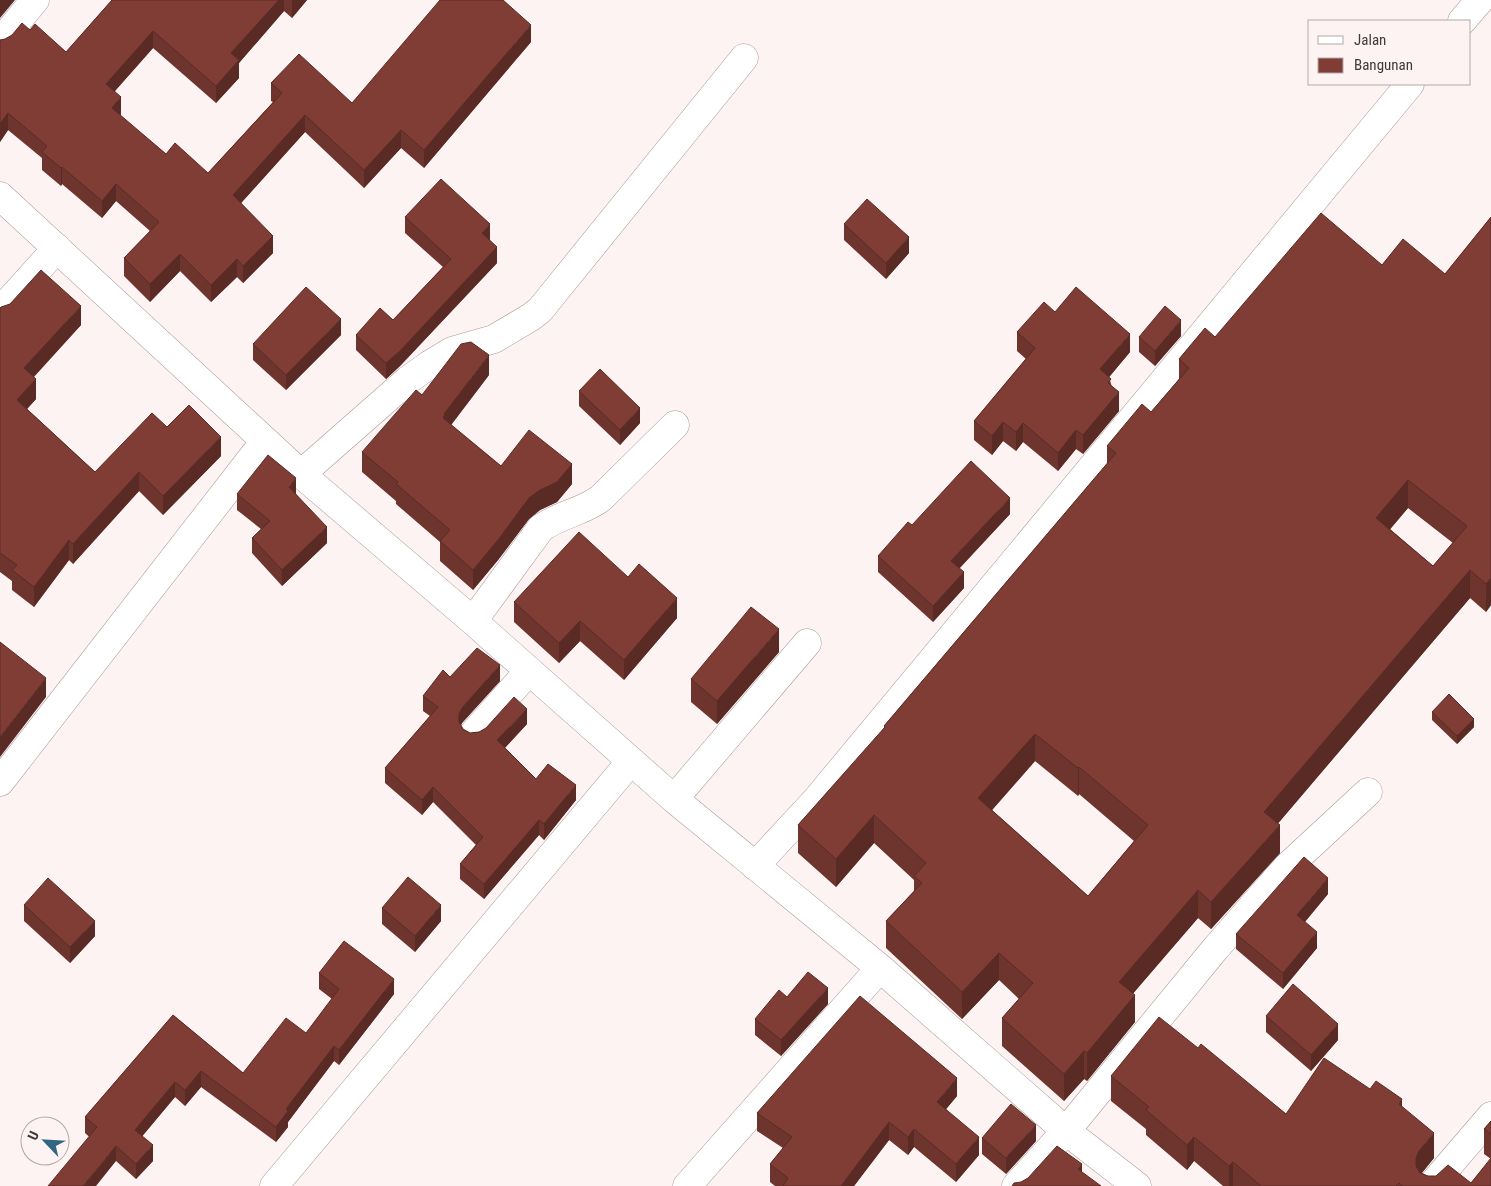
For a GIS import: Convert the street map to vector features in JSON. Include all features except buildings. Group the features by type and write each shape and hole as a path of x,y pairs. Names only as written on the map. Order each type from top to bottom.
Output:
{"street":[{"path":"0,42 35,0"},
{"path":"1463,20 1480,0"},
{"path":"301,474 408,380 429,365 452,351 494,339 540,310 744,58"},
{"path":"754,866 817,799 1409,85"},
{"path":"0,196 301,474 473,621 674,799 880,968 1066,1131 1137,1186"},
{"path":"0,311 57,248"},
{"path":"473,621 541,528 552,521 587,508 601,498 675,425"},
{"path":"0,782 265,441"},
{"path":"674,799 807,643"},
{"path":"474,733 529,671"},
{"path":"274,1186 631,761"},
{"path":"1016,1186 1066,1131 1216,949 1287,867 1368,792"},
{"path":"687,1186 880,968"},
{"path":"1431,1186 1491,1116"}]}
